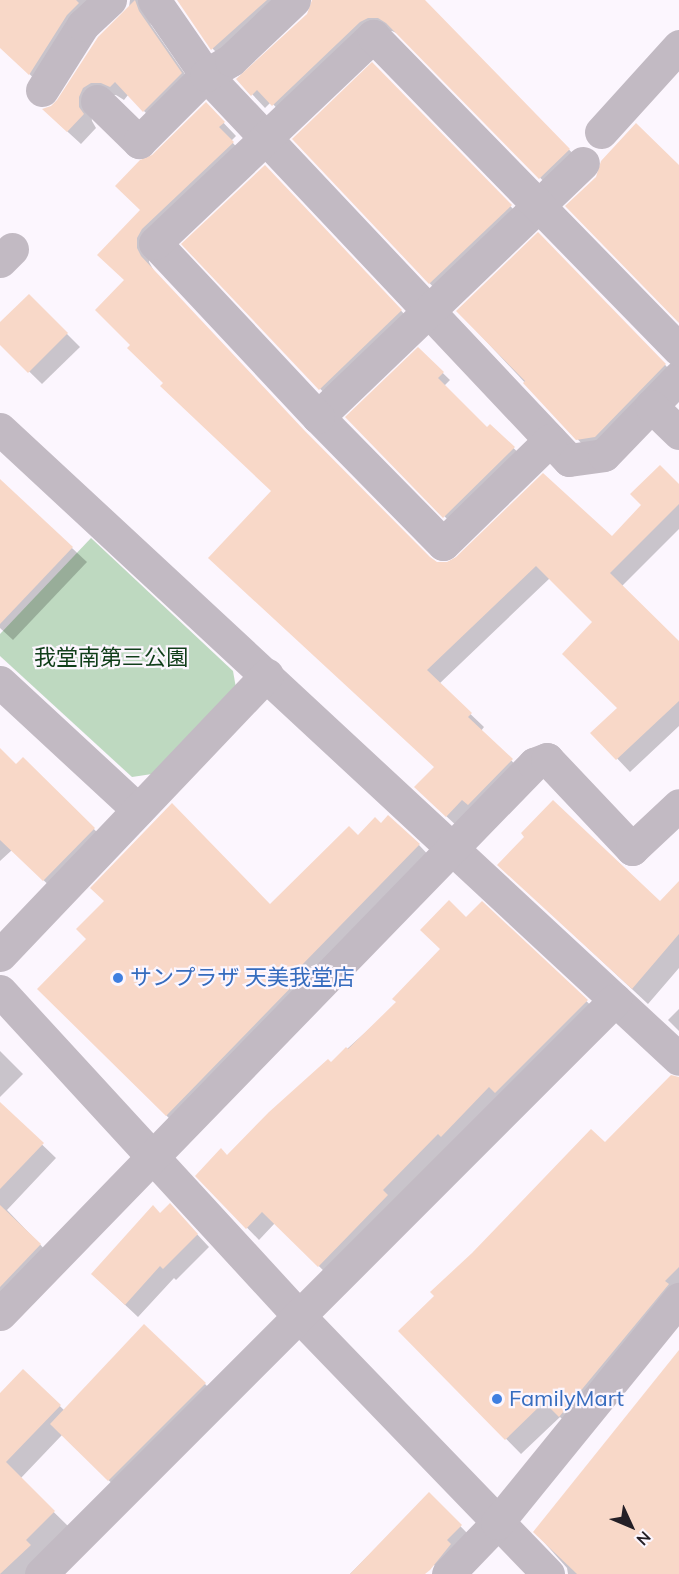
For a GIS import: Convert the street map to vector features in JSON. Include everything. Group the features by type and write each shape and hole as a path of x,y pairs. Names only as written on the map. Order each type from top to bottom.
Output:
{"street":[{"path":"42,90 83,25 110,0"},
{"path":"154,0 206,75 569,460 604,454 679,377"},
{"path":"97,101 139,142 206,75 231,60 294,0"},
{"path":"550,440 443,544 318,417 155,243 373,36 679,350"},
{"path":"601,132 679,46"},
{"path":"318,417 583,163"},
{"path":"651,406 679,433"},
{"path":"0,429 679,1059"},
{"path":"0,955 267,675"},
{"path":"0,682 138,810"},
{"path":"5,1300 152,1156 534,764 547,759 632,849 679,805"},
{"path":"0,992 298,1315 548,1574"},
{"path":"41,1574 615,1000"},
{"path":"448,1574 497,1523 679,1299"}],"green space":[{"name":"我堂南第三公園","path":"91,538 233,671 236,688 152,774 132,777 0,656 0,634"}],"building":[{"path":"0,0 76,0 79,3 67,15 29,75 0,48"},
{"path":"135,0 139,11 182,73 143,112 115,82 110,87 101,83 91,83 83,88 79,97 79,107 84,114 67,132 42,109 51,106 57,100 98,37"},
{"path":"177,0 267,0 211,50"},
{"path":"312,0 425,0 570,149 539,179 386,23 378,18 368,18 360,22 272,106 257,90 251,96 236,79 307,14"},
{"path":"372,62 512,205 429,284 292,139"},
{"path":"206,102 225,122 219,127 234,142 142,229 137,238 137,248 141,256 304,430 430,557 437,562 447,562 456,557 543,473 612,536 641,505 630,494 660,465 679,484 679,504 610,573 679,641 679,701 616,760 590,733 617,708 562,654 592,622 536,566 427,670 472,713 468,717 513,759 468,805 462,800 446,817 414,787 434,767 208,558 271,491 160,386 163,383 127,348 130,345 95,310 124,280 97,255 140,210 115,186 140,160 152,155"},
{"path":"636,123 679,165 679,323 565,206 596,177 601,161"},
{"path":"265,165 402,310 319,390 181,244"},
{"path":"538,232 666,364 595,437 576,440 523,383 525,381 456,311"},
{"path":"29,294 68,333 28,373 0,345 0,322"},
{"path":"418,347 444,372 438,378 487,427 490,424 515,447 443,518 345,417"},
{"path":"0,479 73,547 0,624"},
{"path":"0,748 16,764 23,757 95,828 43,881 0,840"},
{"path":"553,800 660,901 679,881 679,934 632,989 497,865 524,837 521,833"},
{"path":"172,803 270,904 349,826 358,835 375,817 381,823 388,815 420,844 298,969 304,974 166,1116 37,989 86,939 76,929 104,901 90,888"},
{"path":"449,900 466,917 482,901 588,1000 495,1093 489,1087 441,1137 438,1134 383,1190 388,1195 318,1267 262,1212 246,1229 195,1176 221,1148 227,1155 269,1112 328,1059 331,1062 346,1047 348,1049 396,1002 392,999 440,949 420,930"},
{"path":"671,1075 679,1077 679,1267 665,1281 669,1284 559,1417 544,1402 505,1440 398,1331 434,1296 430,1292 472,1253 591,1129 605,1142"},
{"path":"0,1102 44,1143 0,1189"},
{"path":"170,1203 198,1234 163,1269 160,1266 125,1305 91,1274 153,1205 160,1213"},
{"path":"0,1205 41,1244 0,1287"},
{"path":"144,1324 206,1383 108,1481 50,1424"},
{"path":"679,1350 679,1574 577,1574 533,1532"},
{"path":"23,1369 61,1405 6,1462 55,1511 26,1540 31,1545 0,1574 0,1393"},
{"path":"429,1492 462,1525 447,1540 451,1544 430,1570 425,1574 350,1574"}],"place":[{"name":"サンプラザ 天美我堂店","path":"118,978"},
{"name":"FamilyMart","path":"497,1399"}]}
